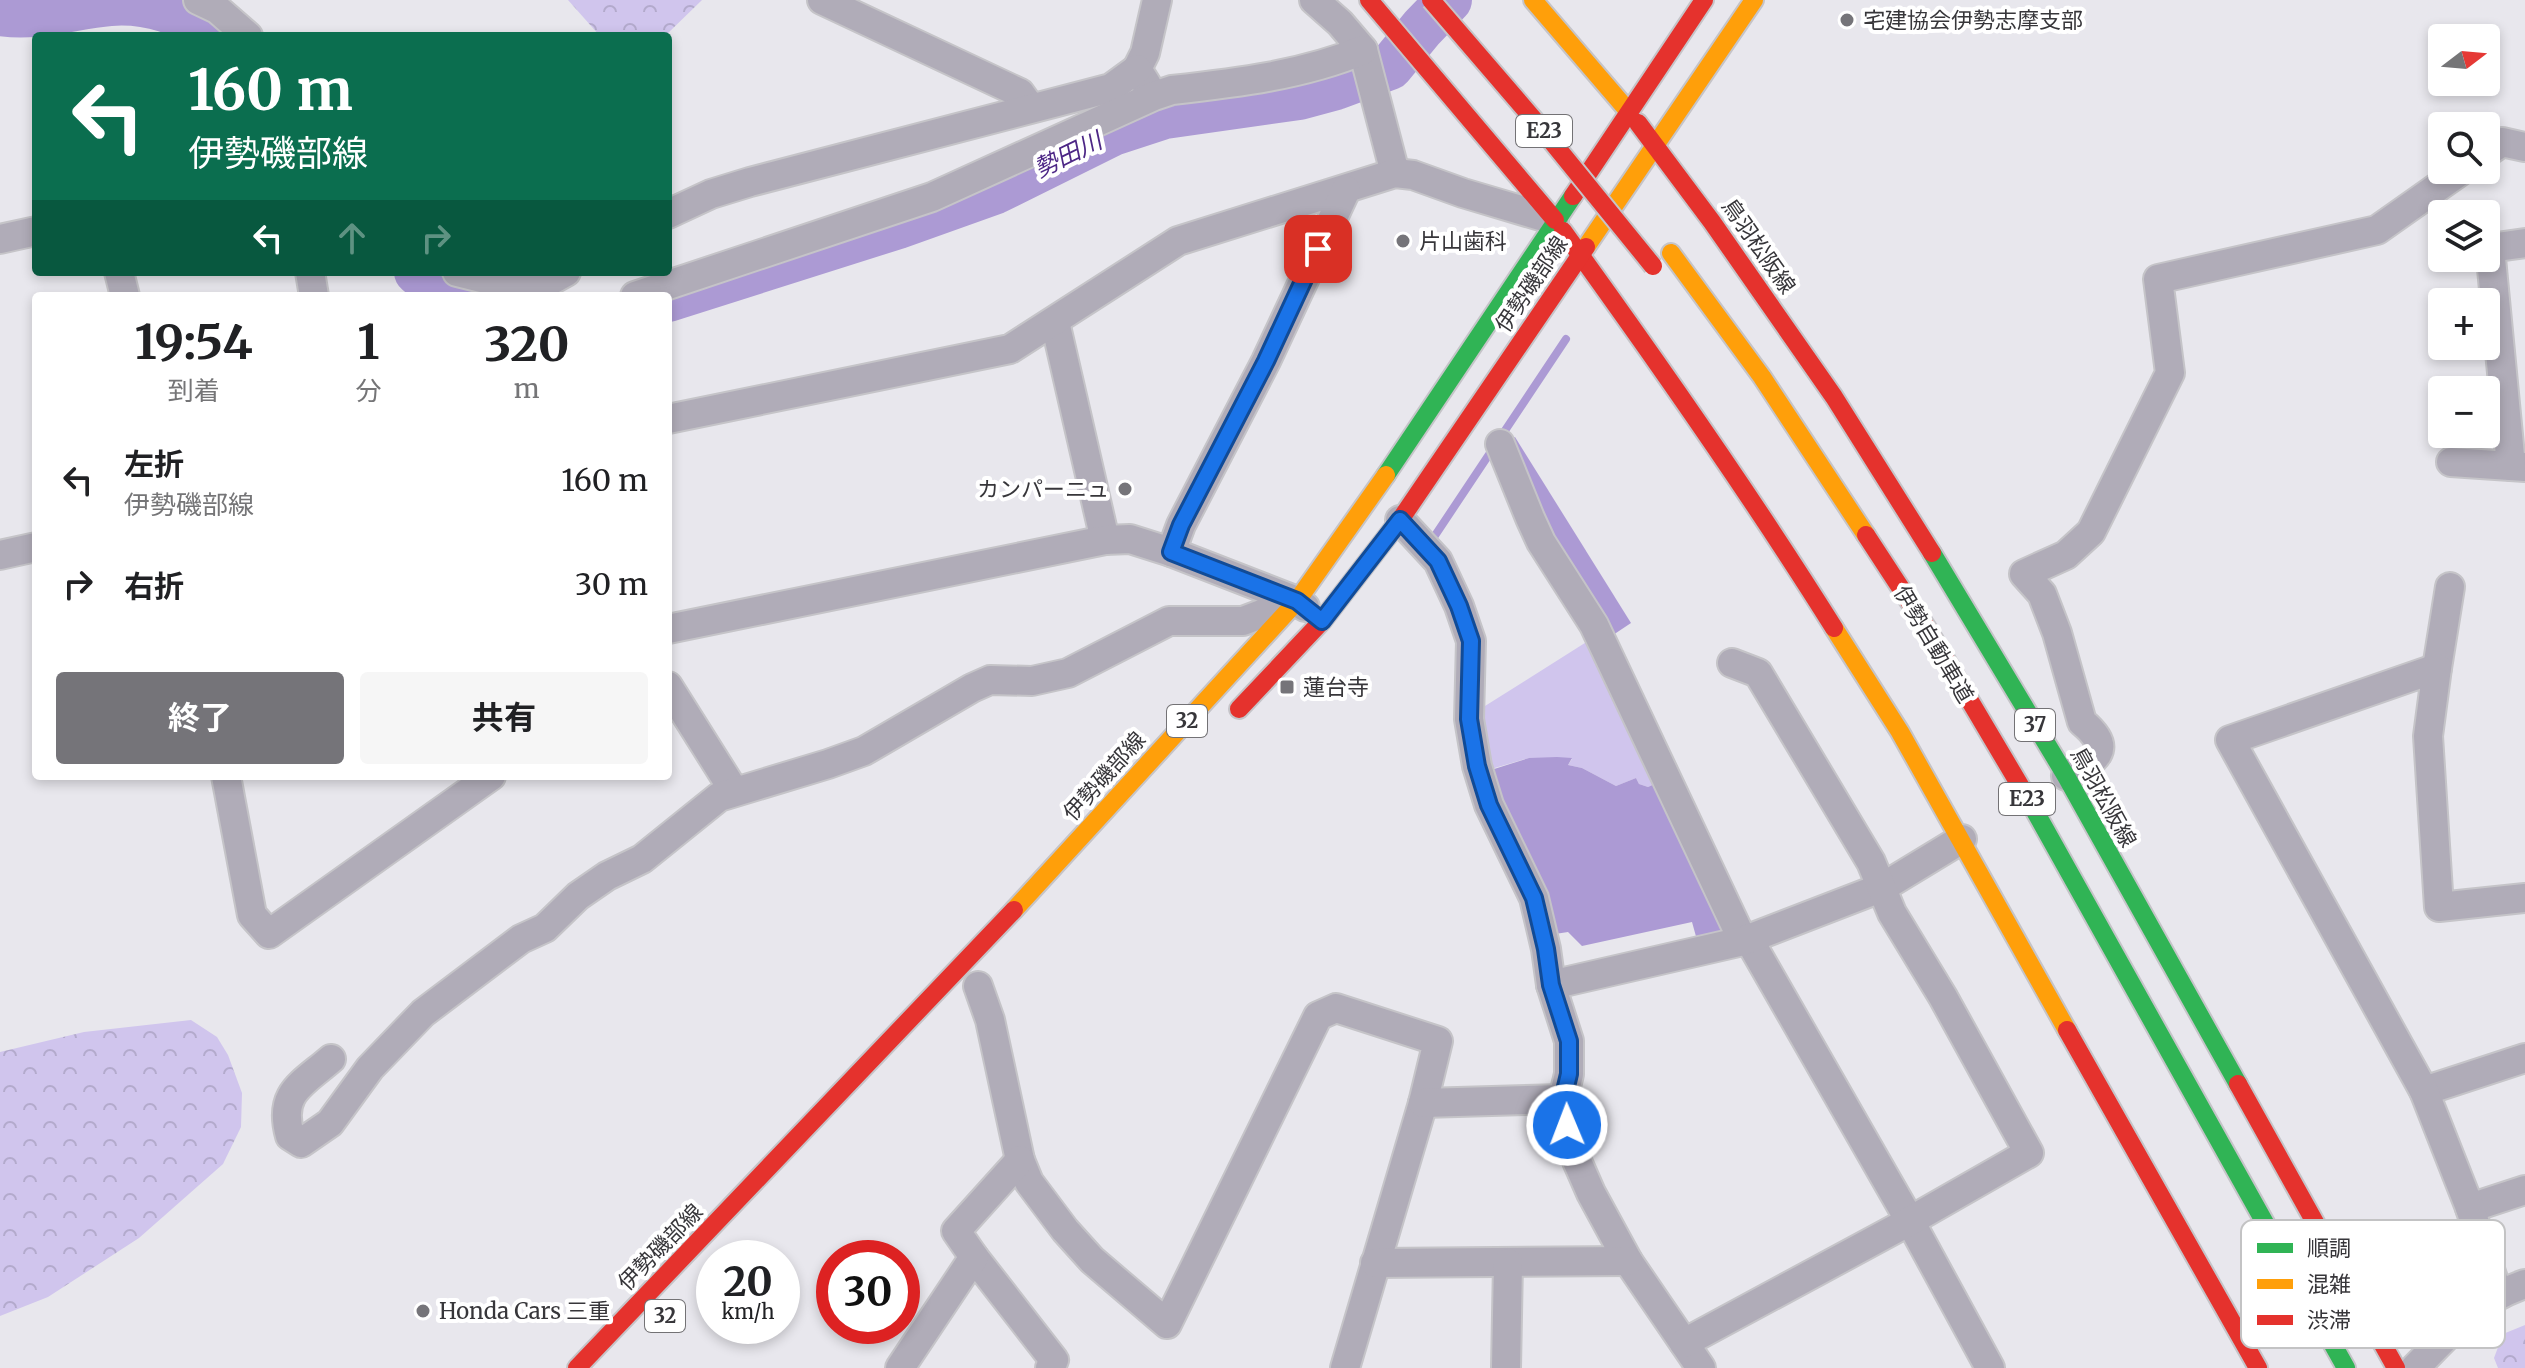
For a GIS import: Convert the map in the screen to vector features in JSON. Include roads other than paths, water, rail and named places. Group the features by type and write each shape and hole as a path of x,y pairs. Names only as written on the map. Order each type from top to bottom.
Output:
{"main road":[{"name":"E23","path":"1369,0 1555,220"},
{"name":"E23","path":"1431,0 1536,122 1657,273"},
{"name":"鳥羽松阪線","path":"1533,0 1656,145 1834,397 1962,601 2066,776 2314,1220"},
{"name":"伊勢磯部線","path":"577,1368 963,966 1297,601 1372,496 1704,0"},
{"name":"伊勢磯部線","path":"1225,724 1322,621 1400,520 1754,0"},
{"name":"E23","path":"1584,142 1633,203"},
{"path":"1555,220 1703,427 1828,616 1900,732 2241,1338"},
{"name":"伊勢自動車道","path":"1667,247 1804,440 1936,644 2007,762 2263,1220"},
{"path":"2247,1348 2258,1368"},
{"name":"伊勢自動車道","path":"2335,1348 2346,1368"},
{"name":"鳥羽松阪線","path":"2385,1348 2396,1368"}],"street":[{"path":"198,0 217,9 243,32"},
{"path":"822,0 1020,93 1030,107"},
{"path":"672,212 711,194 750,182 1111,88 1137,69 1145,53 1157,0"},
{"path":"1314,0 1340,23 1364,54 1395,173"},
{"path":"647,292 932,197 1172,90 1291,73 1364,54"},
{"path":"1137,69 1154,96"},
{"path":"2500,143 2525,147"},
{"path":"672,418 1010,349 1178,241 1395,173 1413,175 1555,220"},
{"path":"2066,776 2093,761 2099,753 2100,741 2082,722 2057,633 2042,594 2024,574 2066,555 2091,532 2170,373 2158,279 2377,230 2442,184"},
{"path":"1171,552 1181,525 1266,361 1346,190"},
{"path":"0,239 32,232"},
{"path":"2451,462 2518,466 2490,248 2525,243"},
{"path":"472,276 531,292"},
{"path":"536,292 559,276"},
{"path":"1055,322 1105,540"},
{"path":"1500,444 1535,530 1594,625 1746,939 1910,1221 1980,1365"},
{"path":"1400,520 1438,561 1471,641 1469,719 1477,766 1489,805 1534,898 1551,985 1569,1041 1569,1074 1563,1099 1577,1161 1628,1261 1701,1368"},
{"path":"672,628 1105,540 1130,539 1297,601 1322,621"},
{"path":"0,555 32,548"},
{"path":"2450,587 2428,736 2439,907 2525,898"},
{"path":"331,1059 291,1094 285,1118 290,1136 301,1143 330,1123 370,1068 423,1013 521,939 545,928 578,896 607,876 642,859 719,797 864,751 990,680 1032,681 1068,673 1169,621 1243,621 1297,601"},
{"path":"1684,1343 2029,1153 1943,997 1892,913 1871,862 1758,673 1732,663"},
{"path":"2437,668 2230,740 2424,1091 2474,1220"},
{"path":"672,692 734,791"},
{"path":"227,780 252,915 269,934 485,780"},
{"path":"1551,985 1746,939 1883,887 1962,839"},
{"path":"978,986 990,1020 1020,1160 1029,1182 1092,1260 1167,1324 1318,1016 1336,1008 1438,1041 1423,1103 1345,1368"},
{"path":"2424,1091 2525,1058"},
{"path":"1423,1103 1563,1099"},
{"path":"1020,1160 956,1231 1054,1360 1050,1368"},
{"path":"2470,1208 2525,1190"},
{"path":"900,1368 974,1257"},
{"path":"1375,1263 1628,1261"},
{"path":"1506,1368 1508,1263"},
{"path":"2505,1291 2525,1284"},
{"path":"2415,1368 2435,1348"}],"waterway":[{"name":"勢田川","path":"672,298 898,226 996,191 1113,133 1165,116 1299,97 1390,67 1449,0"},
{"name":"勢田川","path":"0,13 28,14 110,3 138,4 179,14 208,32"},
{"name":"勢田川","path":"422,276 446,292"},
{"path":"1434,537 1566,339"}],"place":[{"name":"宅建協会伊勢志摩支部","path":"1847,20"},
{"name":"片山歯科","path":"1403,241"},
{"name":"カンパーニュ","path":"1125,489"},
{"name":"蓮台寺","path":"1287,687"},
{"name":"Honda Cars 三重","path":"423,1311"}]}
